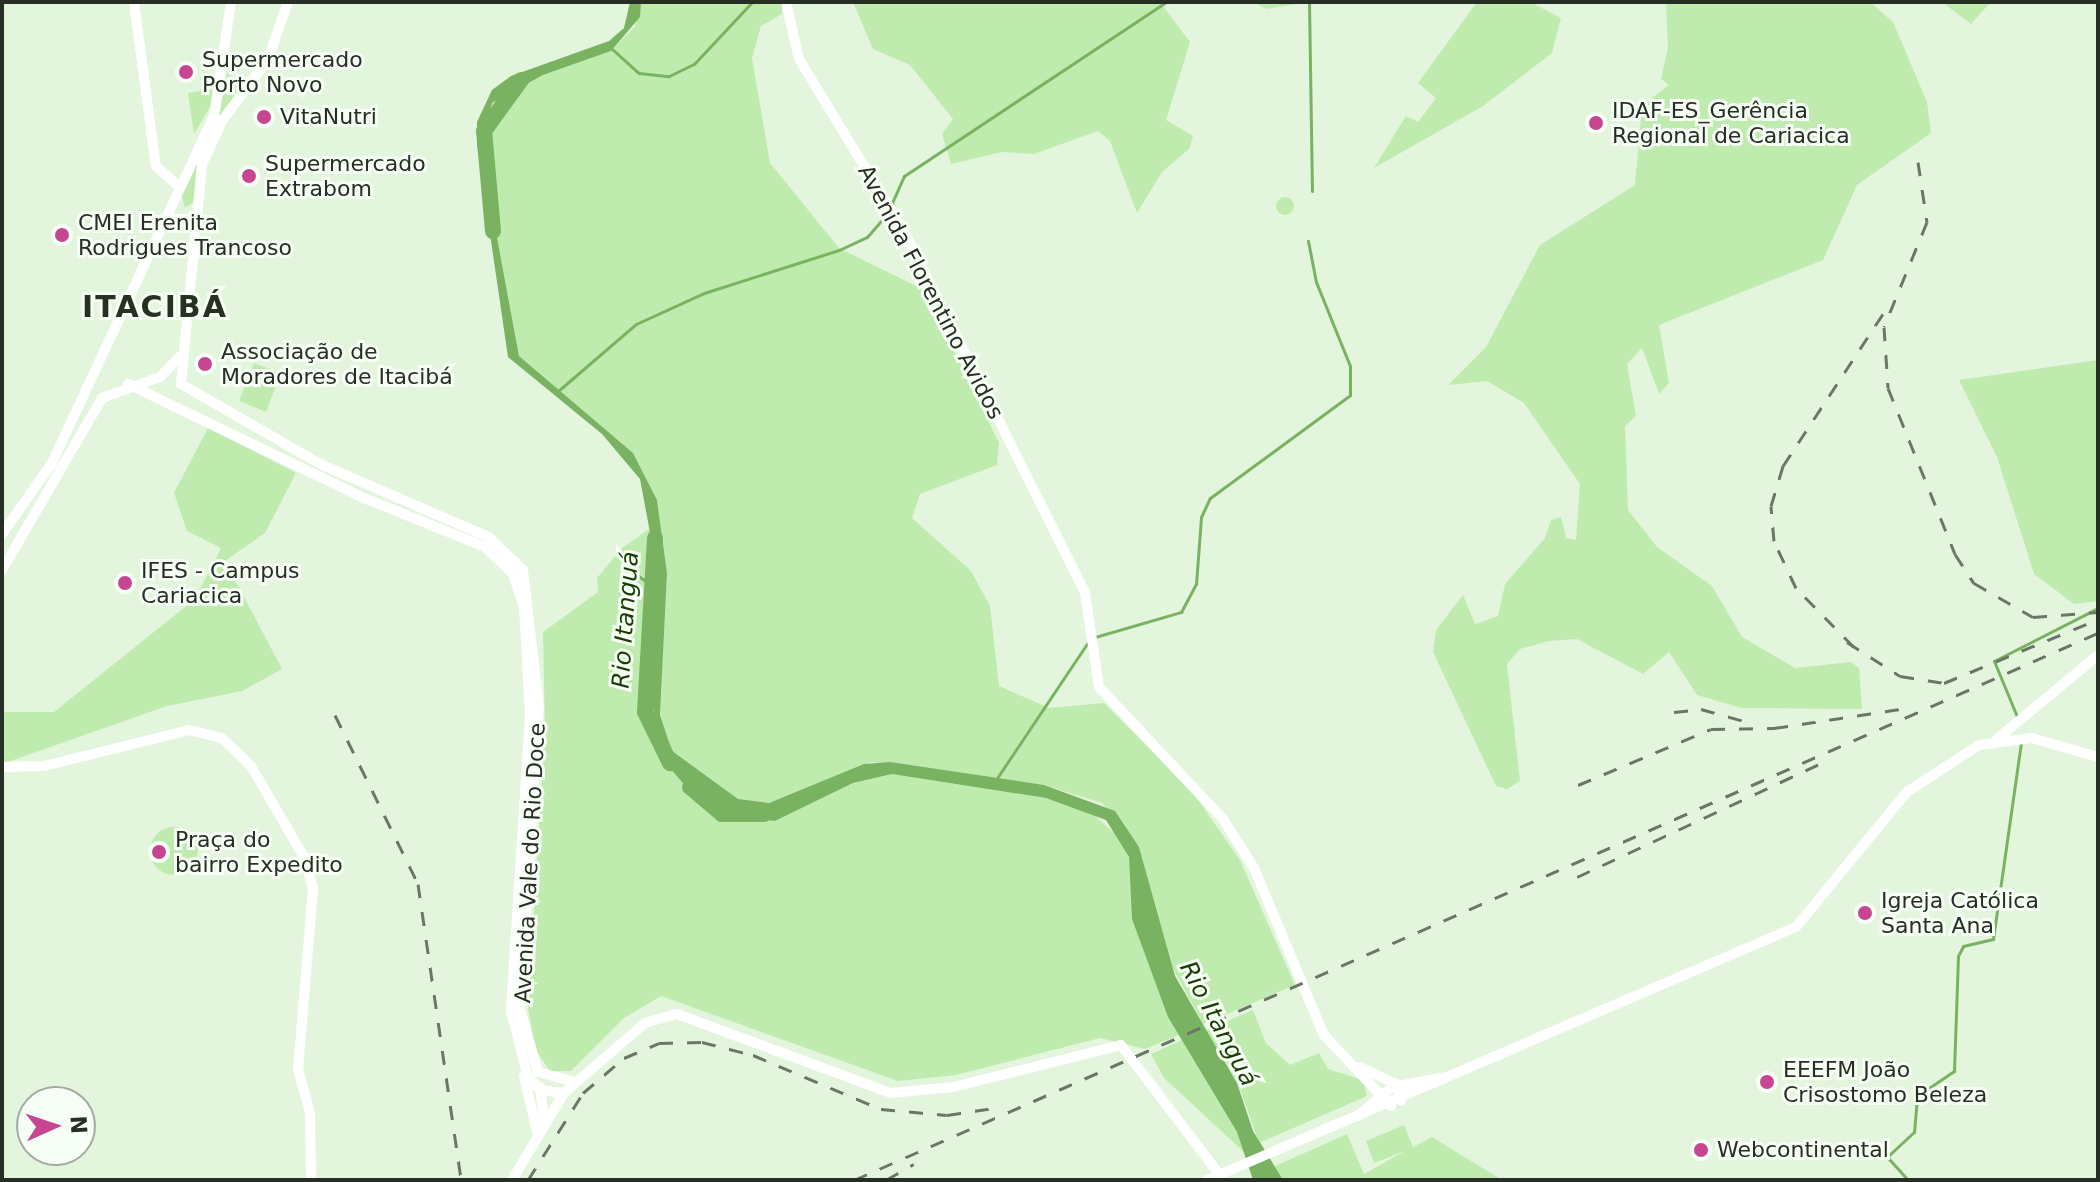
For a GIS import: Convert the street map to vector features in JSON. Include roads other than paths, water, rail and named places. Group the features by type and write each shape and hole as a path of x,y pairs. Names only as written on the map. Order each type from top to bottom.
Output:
{"street":[{"path":"134,2 156,166 174,190 182,210 198,214"},
{"path":"2,534 52,463 174,190 216,110 231,2"},
{"name":"Avenida Vale do Rio Doce","path":"288,2 268,59 222,121 201,173 180,356 181,384 189,396 320,464 489,537 523,570 539,706 520,1009 538,1072"},
{"name":"Avenida Florentino Avidos","path":"786,2 799,59 906,235 1080,582 1099,687 1203,793 1246,853 1324,1035 1354,1064"},
{"path":"162,219 198,214"},
{"path":"3,567 97,404 128,384 160,377 180,356"},
{"name":"Avenida Vale do Rio Doce","path":"128,384 364,498 485,547 513,574 524,607 530,716 511,982 522,1066 540,1090"},
{"path":"1207,1180 1396,1103 1796,927 1917,783 1997,739 2098,655"},
{"path":"2,767 44,766 189,730 222,738 251,766 304,857 313,888 298,1069 310,1113 311,1180"},
{"path":"1997,739 2047,739 2098,757"},
{"path":"512,1180 537,1132 564,1093 645,1023 669,1015 891,1093 990,1079 1116,1044 1133,1052 1219,1174"},
{"path":"1354,1064 1398,1085"},
{"path":"1354,1064 1379,1097 1396,1103"},
{"path":"522,1066 537,1132"},
{"path":"544,1121 538,1072 576,1082"},
{"path":"1354,1121 1379,1097 1398,1085 1458,1076"},
{"path":"1396,1103 1398,1085"},
{"path":"540,1090 564,1093"}],"waterway":[{"path":"612,49 639,73 669,76 694,64 752,2"},
{"path":"891,205 904,176 1166,2"},
{"path":"1309,2 1312,191"},
{"name":"Rio Itanguá","path":"493,231 484,131 521,80"},
{"path":"558,391 636,324 704,293 839,250 867,237 889,212"},
{"path":"1095,637 1181,612 1196,584 1201,517 1210,498 1350,395 1350,366 1316,282 1308,241"},
{"name":"Rio Itanguá","path":"655,538 645,712 670,763"},
{"path":"624,565 653,587"},
{"path":"2018,719 1994,661 2098,608"},
{"path":"995,781 1088,642"},
{"path":"1908,1180 1887,1157 1914,1132 1917,1096 1954,1071 1958,956 1963,946 1993,939 2021,743"},
{"name":"Rio Itanguá","path":"690,787 722,814 764,814"}],"railway":[{"path":"1918,162 1927,222 1884,327 1888,388 1955,554 1974,583 2033,617 2098,612"},
{"path":"1854,647 1796,588 1774,541 1771,506 1783,466 1884,312"},
{"path":"1847,642 1900,676 1944,683 2091,622"},
{"path":"854,1180 2098,633"},
{"path":"1578,785 1711,729 1774,728 1907,708"},
{"path":"1674,712 1701,709 1744,721"},
{"path":"335,715 418,884 461,1180"},
{"path":"1577,877 1819,764"},
{"path":"528,1180 583,1093 624,1058 659,1043 702,1042 753,1055 881,1109 947,1115 1000,1107"},
{"path":"886,1180 914,1164"}],"place":[{"name":"Supermercado Porto Novo","path":"186,72"},
{"name":"VitaNutri","path":"264,117"},
{"name":"IDAF-ES_Gerência Regional de Cariacica","path":"1596,123"},
{"name":"Supermercado Extrabom","path":"249,176"},
{"name":"CMEI Erenita Rodrigues Trancoso","path":"62,235"},
{"name":"Associação de Moradores de Itacibá","path":"205,364"},
{"name":"IFES - Campus Cariacica","path":"125,583"},
{"name":"Praça do bairro Expedito","path":"159,852"},
{"name":"Igreja Católica Santa Ana","path":"1865,913"},
{"name":"EEEFM João Crisostomo Beleza","path":"1767,1082"},
{"name":"Webcontinental","path":"1701,1150"}],"district":[{"name":"ITACIBÁ","path":"155,307"}]}
